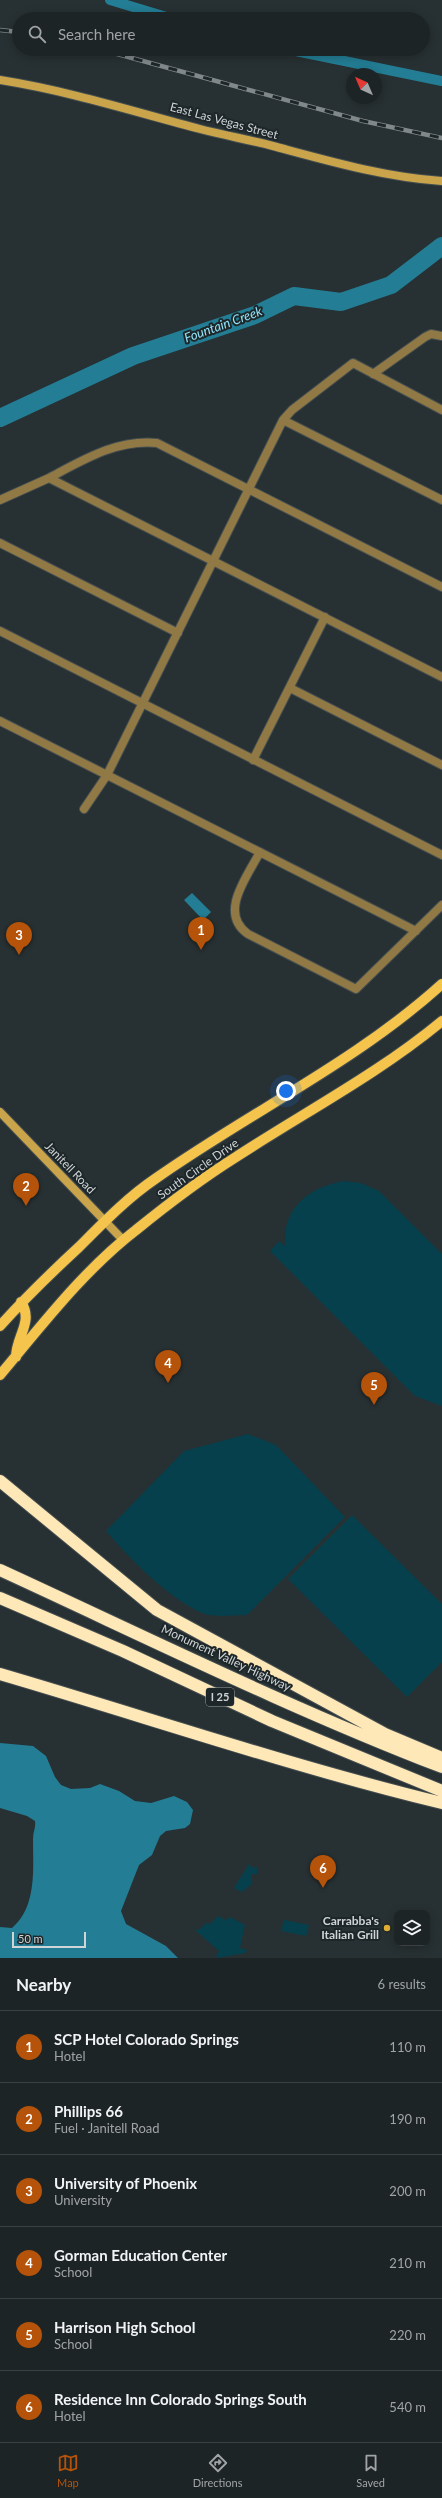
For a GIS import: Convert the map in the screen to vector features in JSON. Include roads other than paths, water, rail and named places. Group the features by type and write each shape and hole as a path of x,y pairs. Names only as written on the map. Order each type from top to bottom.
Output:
{"highway":[{"path":"0,1472 34,1507"},
{"path":"0,1481 34,1507 156,1610 385,1734 442,1758"},
{"name":"Monument Valley Highway","path":"0,1570 256,1688 382,1744 442,1767"},
{"name":"I 25","path":"0,1598 123,1651 279,1724 442,1791"},
{"path":"0,1674 159,1724 384,1789 442,1803"}],"main road":[{"name":"South Circle Drive","path":"0,1326 21,1302 105,1221 156,1178 354,1052 386,1030 442,984"},
{"name":"South Circle Drive","path":"0,1375 86,1277 123,1240 235,1157 368,1075 416,1042 442,1021"},
{"path":"16,1357 17,1342 27,1318 26,1310 21,1302"}],"street":[{"name":"East Las Vegas Street","path":"0,80 50,88 99,100 200,129 333,162 392,175 442,181"},
{"path":"373,374 425,336 432,334 442,336"},
{"path":"84,809 108,775 283,420 292,410 353,363 442,410"},
{"path":"283,420 442,500"},
{"path":"0,500 49,478 94,453 146,442 157,443 442,587"},
{"path":"49,478 442,677"},
{"path":"0,543 178,633"},
{"path":"253,760 325,617"},
{"path":"0,631 442,855"},
{"path":"290,688 442,765"},
{"path":"0,722 416,931"},
{"path":"260,852 236,898 234,907 236,923 248,934 356,989 442,905"},
{"name":"Janitell Road","path":"0,1112 123,1240"}],"waterway":[{"path":"110,0 150,12"},
{"path":"320,56 442,81"},
{"name":"Fountain Creek","path":"0,418 133,356 255,315 294,296 341,302 391,285 442,246"}],"railway":[{"path":"0,30 12,31"},
{"path":"125,56 363,121 442,138"}],"place":[{"name":"SCP Hotel Colorado Springs","path":"201,950"},
{"name":"University of Phoenix","path":"19,955"},
{"name":"Phillips 66","path":"26,1206"},
{"name":"Gorman Education Center","path":"168,1383"},
{"name":"Harrison High School","path":"374,1405"},
{"name":"Residence Inn Colorado Springs South","path":"323,1888"},
{"name":"Carrabba's Italian Grill","path":"387,1928"}]}
